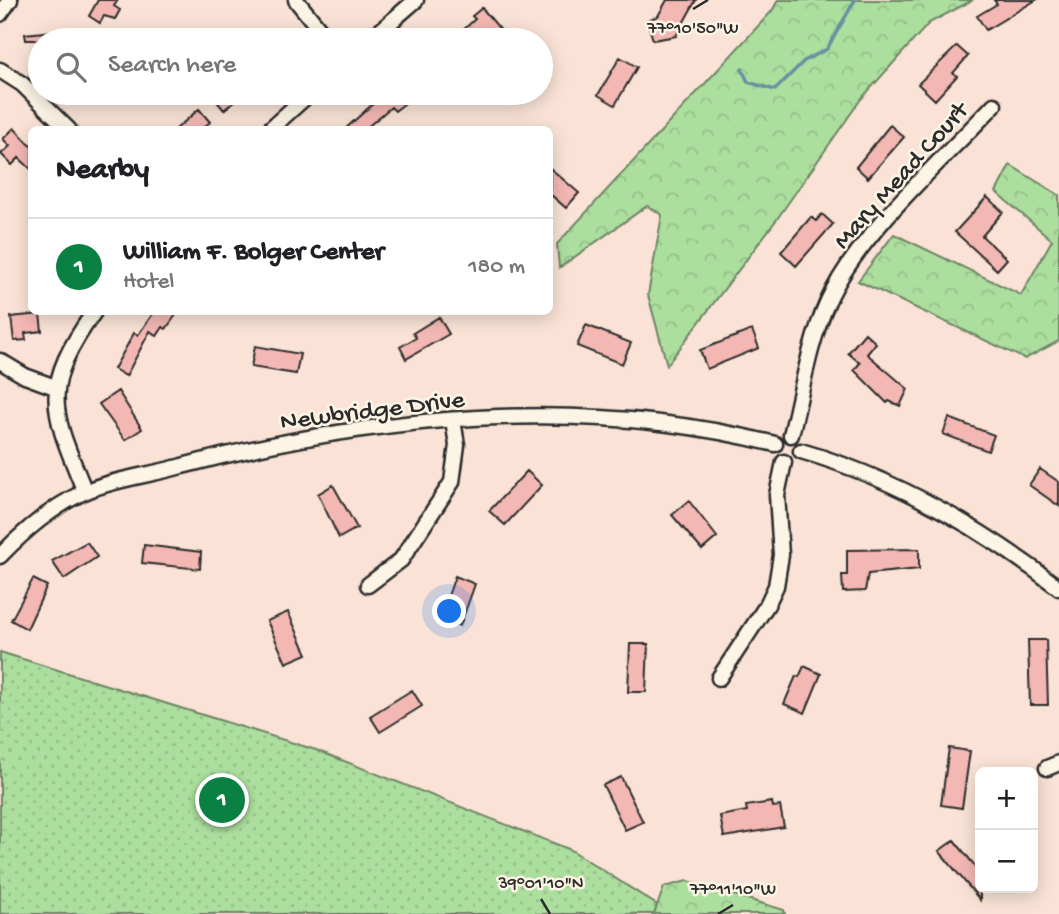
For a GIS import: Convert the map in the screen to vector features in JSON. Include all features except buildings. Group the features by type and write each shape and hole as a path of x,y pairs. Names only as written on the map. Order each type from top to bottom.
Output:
{"street":[{"path":"0,14 10,0"},
{"path":"296,0 318,28"},
{"path":"384,28 416,0"},
{"path":"0,70 28,90"},
{"path":"43,105 65,126"},
{"path":"273,126 297,105"},
{"name":"Mary Mead Court","path":"791,435 816,332 843,272 874,232 994,105"},
{"path":"85,492 58,427 55,387 69,352 92,315"},
{"path":"0,361 25,376 55,387"},
{"name":"Newbridge Drive","path":"0,556 28,528 85,492 232,453 355,431 453,420 555,417 650,421 740,435 775,444"},
{"path":"368,585 401,560 452,482 457,445 453,420"},
{"path":"791,435 800,443 801,451 793,461 784,462 775,453 775,444 779,438 791,435"},
{"path":"801,451 867,475 973,528 1059,588"},
{"path":"719,678 767,605 776,586 781,555 777,495 784,462"}],"green space":[{"path":"778,0 973,0 929,23 861,99 777,219 667,365 648,295 662,215 647,206 559,268 557,244 772,11"},
{"path":"1010,165 1059,195 1059,341 1025,359 858,281 894,234 1021,295 1052,240 996,192"},
{"path":"0,652 316,750 571,850 671,914 0,914"},
{"path":"687,881 784,910 785,914 654,914 664,887"}],"waterway":[{"path":"742,69 748,82 775,90 804,61 827,49 855,0"}],"place":[{"name":"William F. Bolger Center","path":"222,800"}]}
